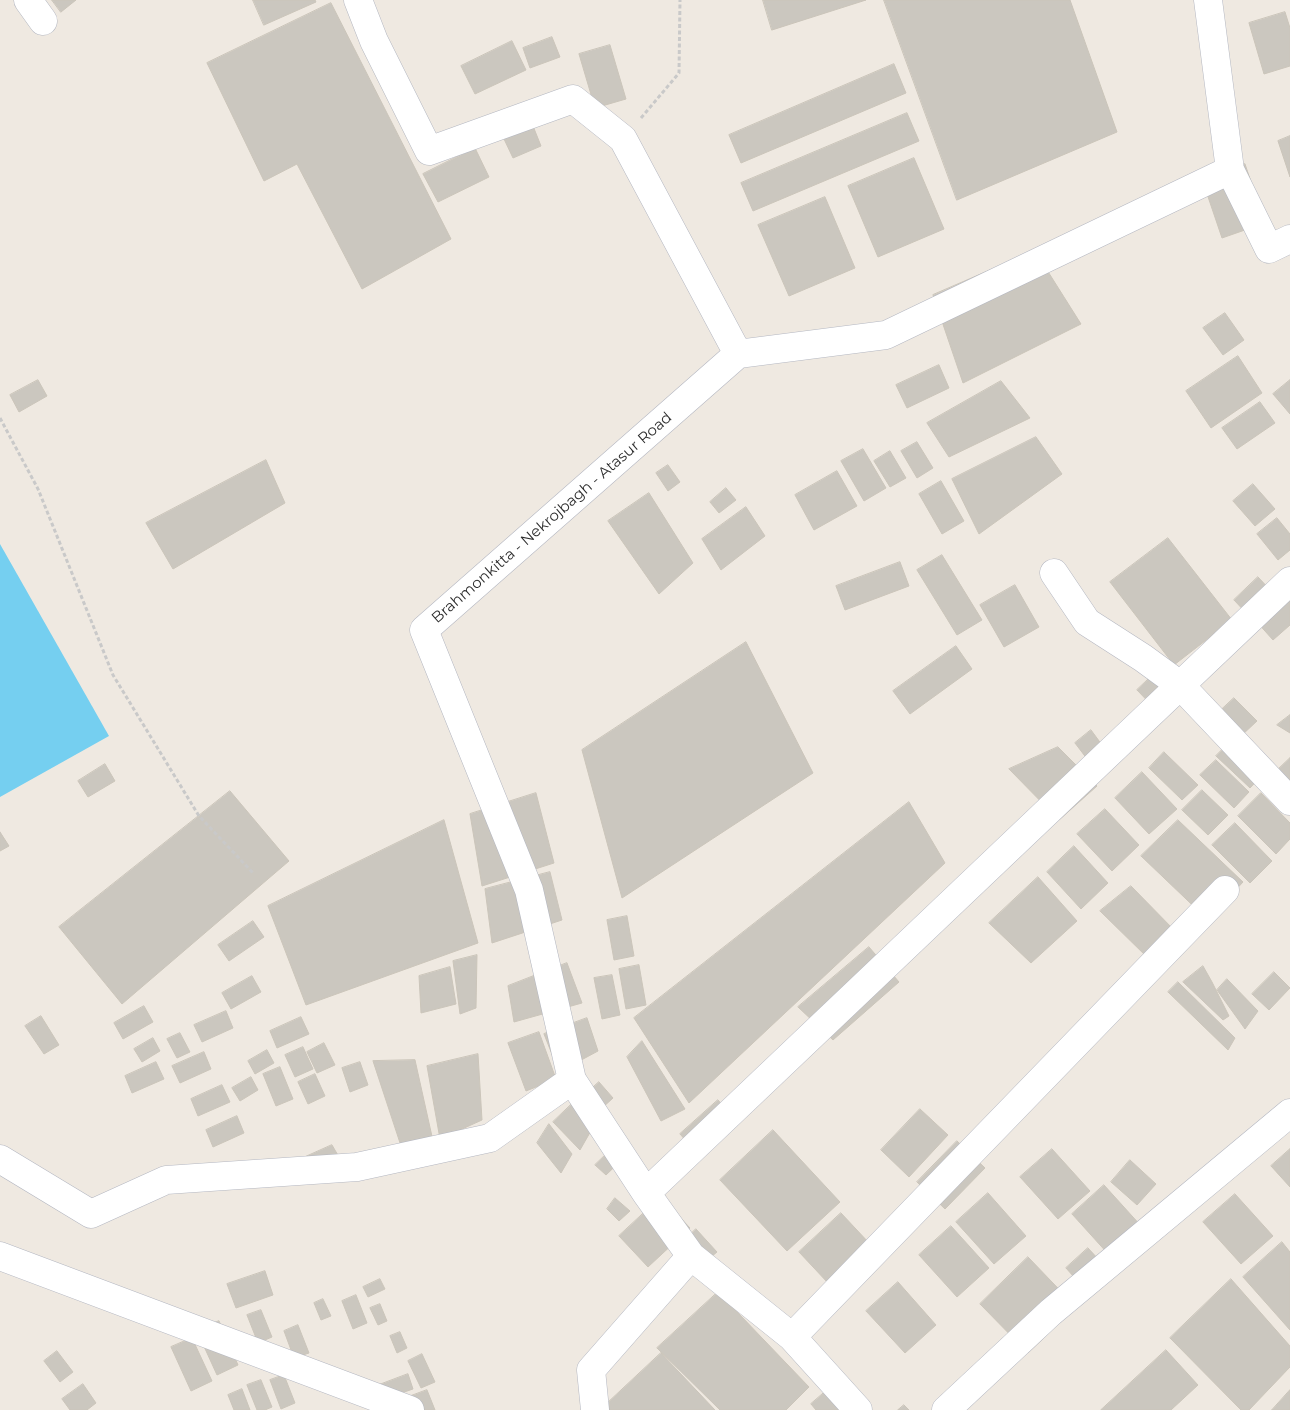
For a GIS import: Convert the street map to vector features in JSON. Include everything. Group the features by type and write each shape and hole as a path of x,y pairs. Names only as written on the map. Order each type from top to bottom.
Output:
{"street":[{"path":"358,0 374,41 429,151 573,99 622,139 738,354 886,335 1230,170"},
{"path":"1208,0 1230,170 1269,249 1290,239"},
{"name":"Brahmonkitta - Nekrojbagh - Atasur Road","path":"738,354 424,630 530,890 572,1080 646,1193 691,1256 792,1338 858,1410"},
{"path":"1054,573 1087,622 1143,658 1180,685 1290,801"},
{"path":"646,1193 1290,581"},
{"path":"792,1338 1225,890"},
{"path":"0,1159 91,1214 166,1180 357,1167 490,1138 572,1080"},
{"path":"946,1410 1051,1312 1290,1112"},
{"path":"0,1256 410,1410"},
{"path":"595,1410 592,1370 691,1256"}],"path":[{"path":"622,139 679,73 680,0"},
{"path":"0,418 38,489 113,675 199,816 254,874"}],"water":[{"path":"0,544 109,736 0,797"}],"building":[{"path":"52,0 76,0 61,12"},
{"path":"253,0 315,0 316,2 264,25"},
{"path":"763,0 866,0 772,30"},
{"path":"884,0 1070,0 1117,132 957,200"},
{"path":"331,3 451,239 362,289 297,164 264,181 207,63"},
{"path":"1285,12 1290,28 1290,66 1264,74 1249,23"},
{"path":"552,37 560,57 530,68 523,48"},
{"path":"512,41 526,70 475,94 461,66"},
{"path":"610,45 626,99 595,108 579,54"},
{"path":"894,64 906,93 741,163 729,135"},
{"path":"907,113 919,141 753,211 741,183"},
{"path":"533,126 541,146 513,158 504,139"},
{"path":"1290,136 1290,177 1278,141"},
{"path":"475,148 489,177 438,202 423,174"},
{"path":"914,158 944,229 878,257 848,186"},
{"path":"1245,164 1265,223 1222,238 1202,179"},
{"path":"825,197 855,268 789,296 758,225"},
{"path":"1035,251 1081,324 963,383 933,295"},
{"path":"1225,313 1244,340 1223,355 1203,328"},
{"path":"1238,356 1262,393 1211,428 1186,391"},
{"path":"939,365 949,388 907,408 896,385"},
{"path":"38,380 47,396 19,412 10,395"},
{"path":"1290,380 1290,414 1273,394"},
{"path":"1001,381 1030,418 949,457 927,423"},
{"path":"1260,402 1275,423 1237,449 1222,428"},
{"path":"1036,437 1062,474 979,534 952,479"},
{"path":"917,442 933,468 917,478 901,451"},
{"path":"863,449 886,488 864,501 841,461"},
{"path":"890,451 906,478 890,487 874,461"},
{"path":"266,460 285,503 173,569 146,523"},
{"path":"668,465 680,482 668,491 656,473"},
{"path":"837,471 857,506 814,530 795,495"},
{"path":"941,481 964,521 942,534 919,494"},
{"path":"1253,484 1275,509 1255,526 1233,501"},
{"path":"726,488 736,500 719,513 710,502"},
{"path":"649,493 693,563 659,594 608,521"},
{"path":"746,507 765,536 721,570 702,539"},
{"path":"1277,518 1290,534 1290,550 1278,560 1257,534"},
{"path":"1168,538 1232,620 1174,665 1110,582"},
{"path":"942,555 982,620 957,635 917,570"},
{"path":"900,562 909,586 845,610 836,586"},
{"path":"1258,577 1273,593 1249,616 1234,600"},
{"path":"1015,585 1039,627 1004,647 980,605"},
{"path":"1290,591 1290,625 1273,640 1256,621"},
{"path":"746,642 813,773 622,898 582,750"},
{"path":"956,646 972,669 910,714 893,691"},
{"path":"1156,672 1179,696 1160,714 1137,690"},
{"path":"1234,698 1257,721 1241,736 1218,713"},
{"path":"1290,715 1290,733 1277,725"},
{"path":"1091,730 1116,764 1100,776 1075,743"},
{"path":"1232,740 1265,772 1250,788 1216,756"},
{"path":"1058,747 1097,786 1059,820 1009,769"},
{"path":"1164,752 1198,785 1182,800 1149,768"},
{"path":"1290,758 1290,812 1263,784"},
{"path":"1216,760 1249,792 1234,808 1200,775"},
{"path":"105,764 115,781 88,797 78,781"},
{"path":"1142,772 1177,809 1149,834 1115,798"},
{"path":"1202,790 1228,815 1208,835 1182,810"},
{"path":"230,791 289,861 122,1004 59,927"},
{"path":"536,793 554,863 482,886 470,814"},
{"path":"1261,793 1290,823 1290,839 1276,854 1238,816"},
{"path":"909,802 945,863 689,1103 634,1018"},
{"path":"1105,809 1139,845 1112,871 1077,834"},
{"path":"444,820 478,943 306,1005 268,906"},
{"path":"1178,820 1243,882 1208,920 1141,856"},
{"path":"1235,823 1272,861 1250,883 1212,845"},
{"path":"0,832 9,846 0,851"},
{"path":"1074,846 1108,883 1081,909 1047,872"},
{"path":"550,872 562,920 492,943 485,889"},
{"path":"1038,877 1077,921 1031,963 989,923"},
{"path":"1131,886 1176,932 1149,959 1100,911"},
{"path":"627,916 634,956 614,960 607,920"},
{"path":"253,921 264,937 229,961 218,945"},
{"path":"869,947 899,982 833,1040 798,1007"},
{"path":"477,955 476,1008 460,1014 453,961"},
{"path":"567,963 582,1003 514,1022 508,986"},
{"path":"639,965 646,1005 626,1009 619,969"},
{"path":"1203,966 1229,1016 1223,1020 1183,982"},
{"path":"450,967 456,1004 421,1013 419,976"},
{"path":"1274,972 1290,988 1269,1010 1252,994"},
{"path":"612,975 620,1015 602,1019 594,978"},
{"path":"252,976 261,992 231,1009 222,993"},
{"path":"1227,979 1258,1011 1245,1029 1217,990"},
{"path":"1178,982 1235,1038 1228,1050 1168,992"},
{"path":"144,1006 153,1022 123,1039 114,1023"},
{"path":"226,1011 233,1028 202,1042 194,1025"},
{"path":"41,1016 59,1045 44,1054 25,1026"},
{"path":"301,1017 309,1034 277,1048 270,1031"},
{"path":"587,1018 598,1051 559,1072 544,1034"},
{"path":"539,1032 556,1079 526,1091 508,1043"},
{"path":"180,1033 190,1052 177,1058 167,1039"},
{"path":"153,1038 160,1051 142,1062 134,1049"},
{"path":"642,1041 685,1109 661,1121 627,1057"},
{"path":"324,1043 335,1065 317,1073 307,1052"},
{"path":"303,1047 313,1069 295,1077 285,1055"},
{"path":"267,1050 274,1063 255,1074 248,1061"},
{"path":"204,1052 211,1069 180,1083 172,1066"},
{"path":"478,1054 482,1120 440,1139 427,1066"},
{"path":"415,1060 433,1141 404,1155 373,1061"},
{"path":"156,1062 164,1079 132,1093 125,1076"},
{"path":"360,1062 368,1085 350,1092 342,1068"},
{"path":"280,1067 293,1099 276,1106 263,1074"},
{"path":"315,1074 325,1096 308,1104 298,1082"},
{"path":"251,1077 258,1090 240,1101 232,1088"},
{"path":"599,1082 613,1098 601,1109 587,1093"},
{"path":"222,1085 230,1102 198,1116 191,1099"},
{"path":"576,1100 596,1122 580,1150 553,1122"},
{"path":"718,1100 739,1124 701,1158 680,1134"},
{"path":"920,1109 948,1135 909,1177 881,1150"},
{"path":"237,1116 244,1133 213,1147 206,1130"},
{"path":"549,1124 572,1154 561,1173 537,1143"},
{"path":"773,1130 840,1202 787,1251 720,1180"},
{"path":"957,1141 985,1168 945,1209 917,1182"},
{"path":"617,1144 628,1154 606,1175 595,1165"},
{"path":"332,1145 346,1169 296,1161"},
{"path":"1052,1149 1090,1191 1058,1219 1020,1177"},
{"path":"1290,1149 1290,1187 1271,1166"},
{"path":"1130,1160 1156,1184 1137,1205 1111,1182"},
{"path":"1104,1185 1142,1227 1110,1256 1072,1214"},
{"path":"988,1193 1026,1236 994,1264 956,1222"},
{"path":"1235,1194 1273,1236 1241,1264 1203,1222"},
{"path":"661,1197 690,1228 648,1267 619,1236"},
{"path":"615,1198 630,1211 619,1221 607,1209"},
{"path":"841,1213 870,1244 828,1283 799,1252"},
{"path":"951,1226 989,1268 957,1297 919,1255"},
{"path":"696,1229 717,1252 705,1262 685,1240"},
{"path":"1282,1242 1290,1252 1290,1330 1243,1277"},
{"path":"1088,1248 1112,1274 1089,1294 1066,1268"},
{"path":"1028,1257 1076,1307 1028,1353 980,1304"},
{"path":"265,1271 273,1295 236,1308 227,1284"},
{"path":"380,1279 385,1289 368,1297 363,1287"},
{"path":"1231,1279 1290,1346 1290,1367 1249,1410 1241,1410 1170,1338"},
{"path":"898,1282 936,1325 905,1353 866,1311"},
{"path":"718,1292 809,1387 786,1410 720,1410 657,1348"},
{"path":"356,1295 367,1323 353,1329 342,1301"},
{"path":"323,1299 331,1316 321,1320 314,1303"},
{"path":"380,1304 387,1321 378,1325 370,1308"},
{"path":"261,1310 272,1337 258,1343 247,1315"},
{"path":"219,1321 238,1365 217,1375 197,1331"},
{"path":"298,1325 309,1353 294,1358 284,1331"},
{"path":"400,1332 407,1348 397,1353 390,1336"},
{"path":"192,1338 212,1381 191,1391 171,1347"},
{"path":"1166,1350 1198,1385 1171,1410 1101,1410"},
{"path":"57,1351 73,1372 60,1382 44,1361"},
{"path":"661,1353 715,1410 600,1410"},
{"path":"422,1354 435,1382 421,1388 408,1361"},
{"path":"408,1374 413,1389 384,1399 379,1385"},
{"path":"284,1375 295,1403 281,1409 270,1380"},
{"path":"261,1380 272,1407 265,1410 257,1410 247,1385"},
{"path":"83,1384 96,1403 87,1410 70,1410 62,1399"},
{"path":"242,1389 250,1410 234,1410 228,1395"},
{"path":"427,1390 435,1410 407,1410 403,1399"},
{"path":"1290,1390 1290,1410 1272,1410"},
{"path":"826,1391 843,1410 816,1410 811,1404"},
{"path":"904,1405 909,1410 898,1410"}]}
